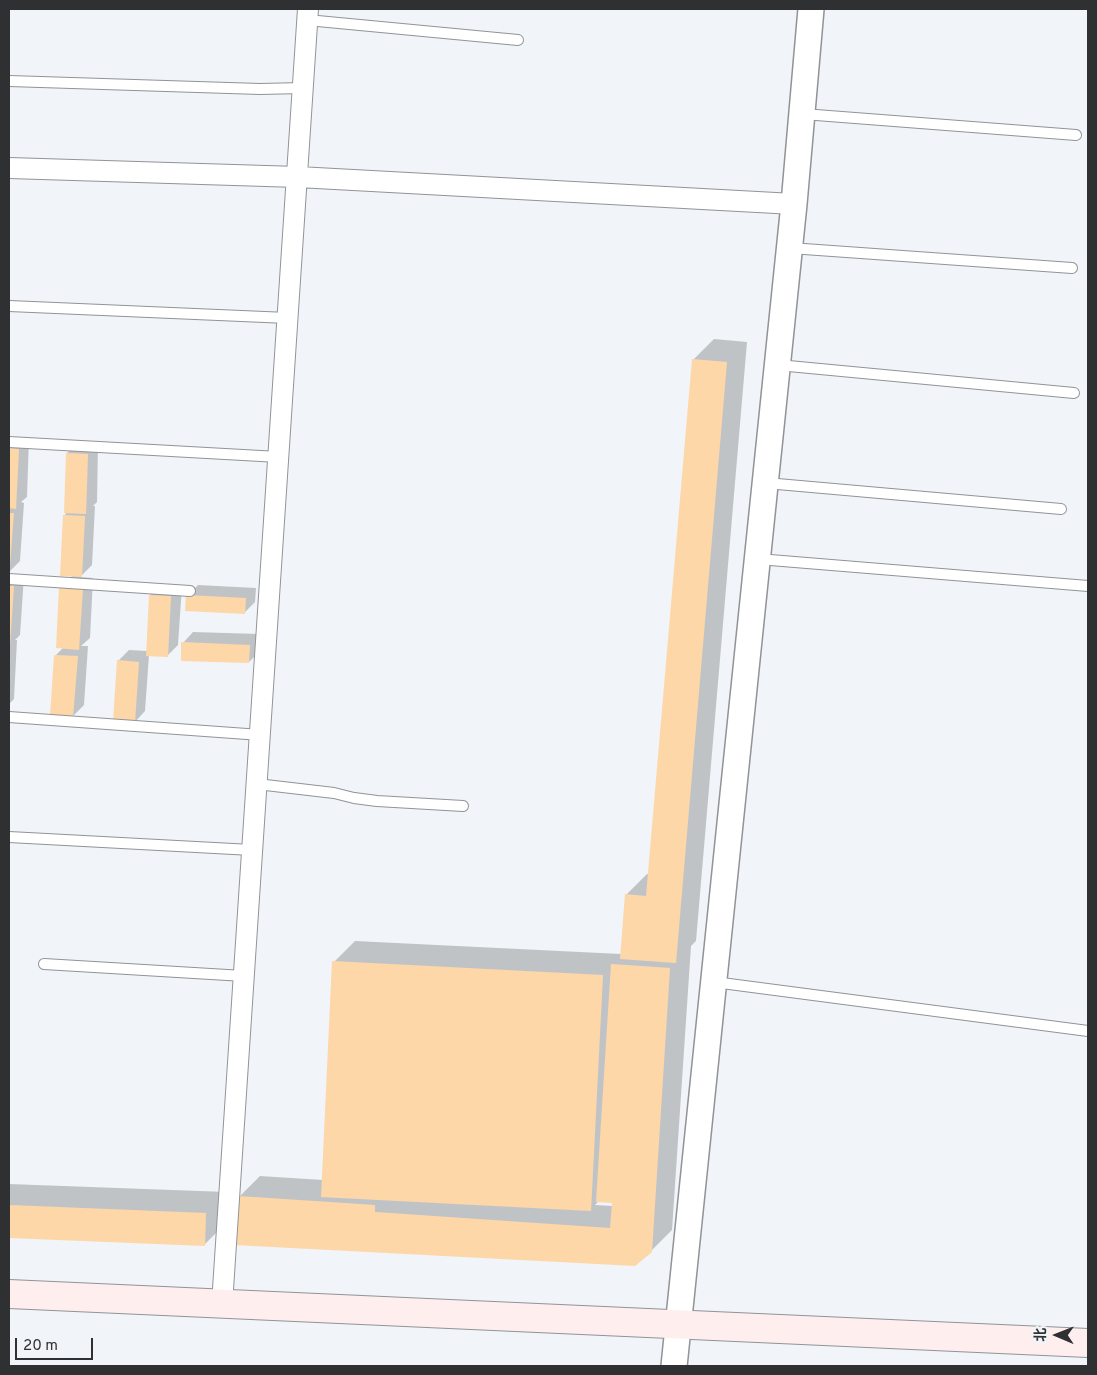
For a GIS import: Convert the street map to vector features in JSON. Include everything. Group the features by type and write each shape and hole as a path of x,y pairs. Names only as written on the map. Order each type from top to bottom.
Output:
{"main road":[{"path":"9,1294 1088,1343"}],"street":[{"path":"674,1366 794,204 811,9"},
{"path":"222,1304 308,14"},
{"path":"9,168 298,177 794,204"}],"lane":[{"path":"308,14 518,40"},
{"path":"9,81 260,89 303,88"},
{"path":"802,114 1076,135"},
{"path":"789,248 1072,268"},
{"path":"9,306 288,318"},
{"path":"777,365 1074,392"},
{"path":"9,442 279,457"},
{"path":"765,483 1060,509"},
{"path":"757,558 1088,586"},
{"path":"9,580 190,591"},
{"path":"9,717 261,735"},
{"path":"257,784 334,792 354,798 377,801 463,806"},
{"path":"9,837 252,850"},
{"path":"44,964 244,976"},
{"path":"714,982 1088,1031"}],"building":[{"path":"692,359 727,362 676,963 620,959 625,894 646,896"},
{"path":"9,448 19,449 16,509 9,508"},
{"path":"66,453 88,454 86,514 64,513"},
{"path":"9,513 14,513 10,565 9,565"},
{"path":"63,515 85,516 82,577 60,576"},
{"path":"9,586 14,586 10,645 9,645"},
{"path":"59,587 83,589 79,650 56,648"},
{"path":"149,595 171,596 168,657 146,656"},
{"path":"186,595 246,598 245,614 185,611"},
{"path":"181,642 250,645 249,663 181,661"},
{"path":"54,655 78,656 73,717 50,716"},
{"path":"117,660 139,662 135,723 113,721"},
{"path":"332,961 603,975 591,1211 321,1197"},
{"path":"611,964 670,968 652,1252 635,1266 234,1245 238,1196 375,1205 375,1212 610,1228 612,1203 596,1202"},
{"path":"9,1205 206,1213 205,1246 9,1238"}]}
